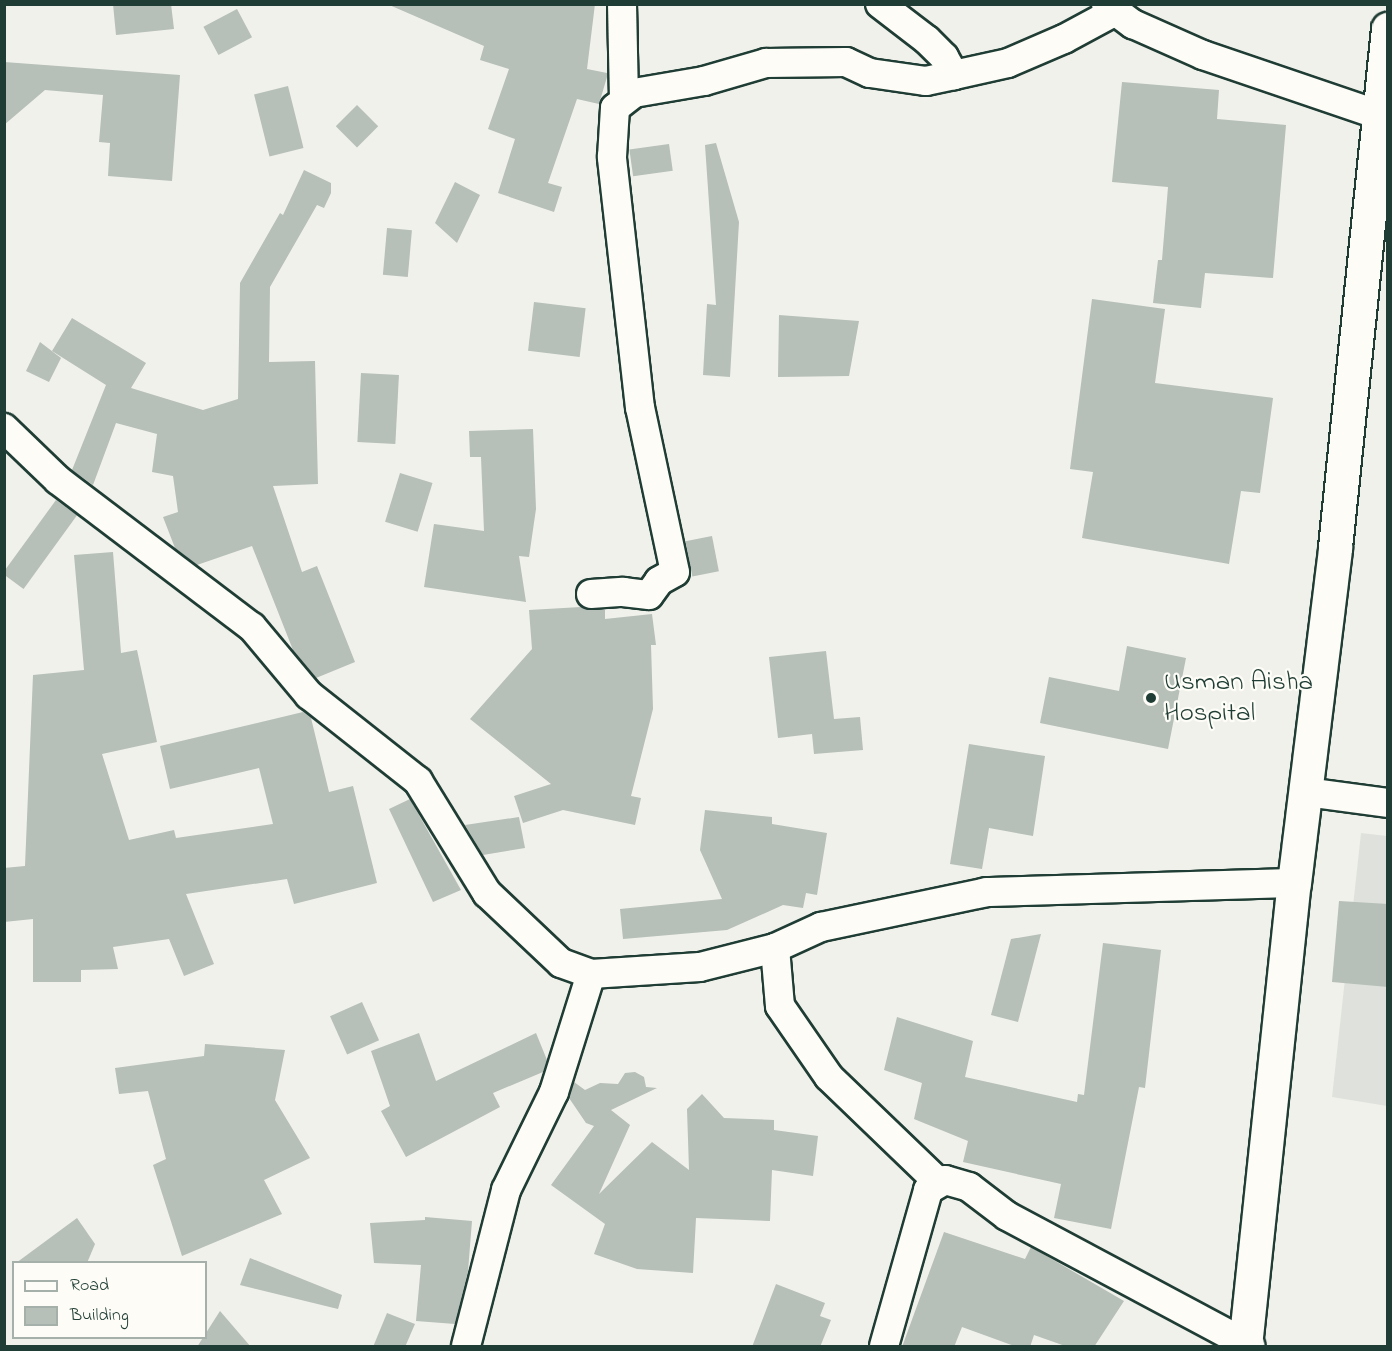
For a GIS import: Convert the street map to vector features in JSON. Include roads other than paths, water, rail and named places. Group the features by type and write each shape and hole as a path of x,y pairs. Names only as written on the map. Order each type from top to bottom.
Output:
{"highway":[{"path":"1247,1346 1294,883 1379,165 1376,114 1388,29"}],"street":[{"path":"622,4 624,99"},
{"path":"880,4 927,40 945,57 954,75"},
{"path":"591,594 623,592 649,596 659,581 675,572 640,408 612,156 615,108 624,99 634,93 704,81 766,63 846,62 870,73 926,81 1008,63 1112,7 1133,24 1203,55 1376,114"},
{"path":"4,428 58,480 252,627 309,695 418,780 487,893 561,963 591,974 700,967 775,948 821,927 987,892 1294,883"},
{"path":"1306,792 1388,803"},
{"path":"775,948 780,1006 829,1077 938,1182 969,1187 1006,1216 1247,1346"},
{"path":"466,1347 506,1190 554,1092 591,974"},
{"path":"884,1347 928,1190 938,1182"}],"place":[{"name":"Usman Aisha Hospital","path":"1151,698"}]}
